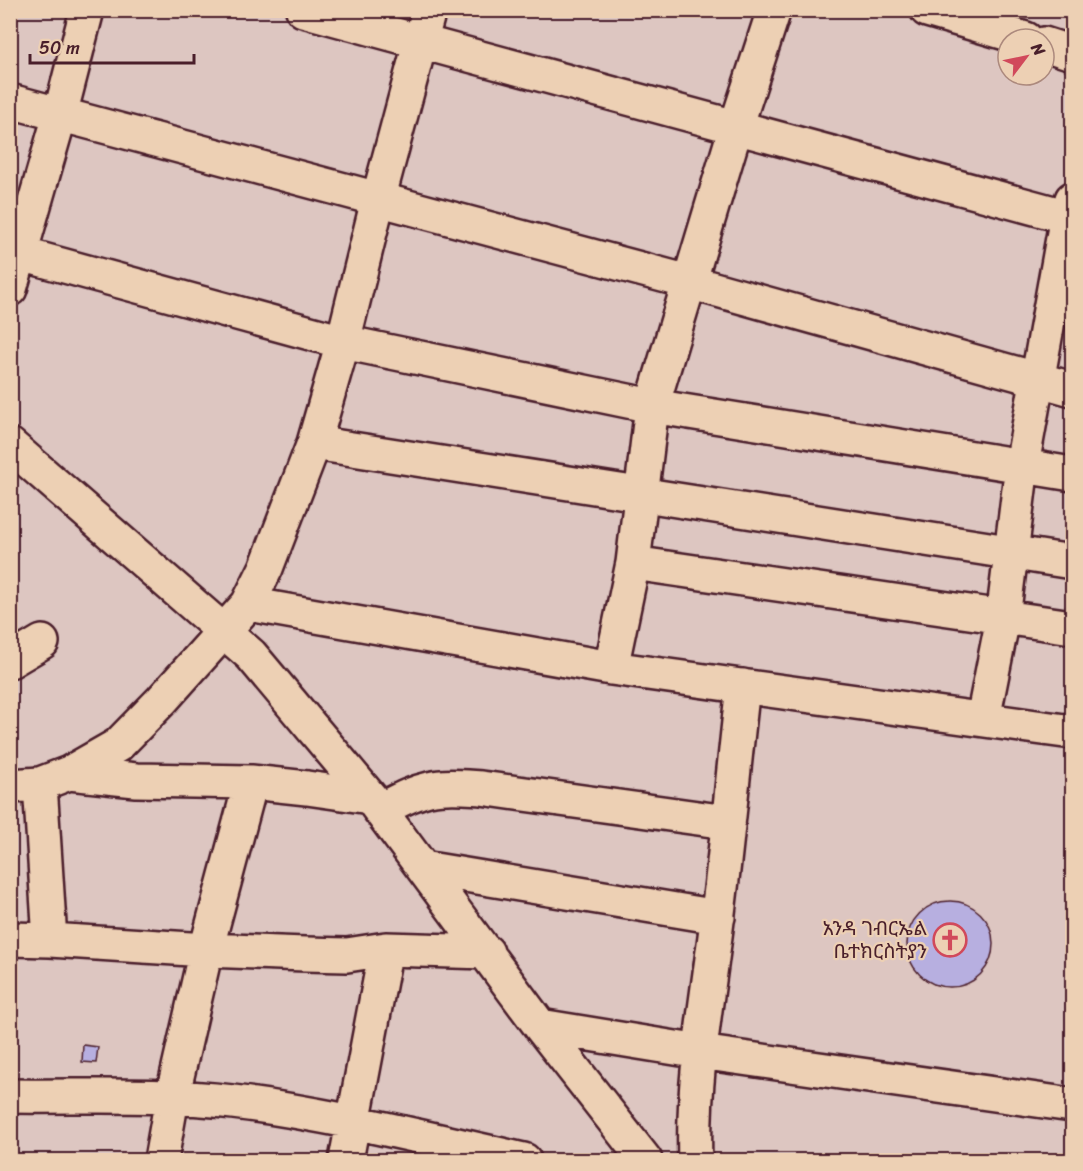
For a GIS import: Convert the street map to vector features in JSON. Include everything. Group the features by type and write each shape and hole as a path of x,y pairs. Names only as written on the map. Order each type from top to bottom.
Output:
{"street":[{"path":"10,289 15,252 60,115 87,10"},
{"path":"303,10 736,127 1071,211 1022,465 1003,618 983,719"},
{"path":"40,781 118,745 162,700 248,604 266,568 314,443 343,342 429,10"},
{"path":"611,668 633,563 652,406 736,127 774,10"},
{"path":"927,10 996,30"},
{"path":"1056,48 1072,53"},
{"path":"10,101 689,282 1072,389"},
{"path":"15,252 343,342 652,406 1072,474"},
{"path":"314,443 1072,562"},
{"path":"10,445 251,655 375,804 540,1026 645,1161"},
{"path":"633,563 1072,627"},
{"path":"248,604 611,668 1072,732"},
{"path":"10,661 42,642"},
{"path":"695,1161 693,1116 718,917 743,686"},
{"path":"40,781 250,782 307,788 375,804 430,788 481,788 727,822"},
{"path":"40,781 50,940"},
{"path":"161,1161 172,1098 206,950 250,782"},
{"path":"423,868 718,917"},
{"path":"10,939 347,955 386,949 487,952"},
{"path":"346,1161 386,949"},
{"path":"540,1026 700,1052 1072,1105"},
{"path":"10,1096 172,1098 232,1102 300,1112 524,1161"}],"building":[{"name":"አንዳ ገብርኤል ቤተክርስትያን","path":"950,901 974,908 986,920 993,944 986,968 974,980 950,987 926,980 914,968 907,944 914,920 926,908"},
{"path":"83,1045 98,1047 96,1063 82,1062"}],"place":[{"name":"አንዳ ገብርኤል ቤተክርስትያን","path":"950,940"}]}
